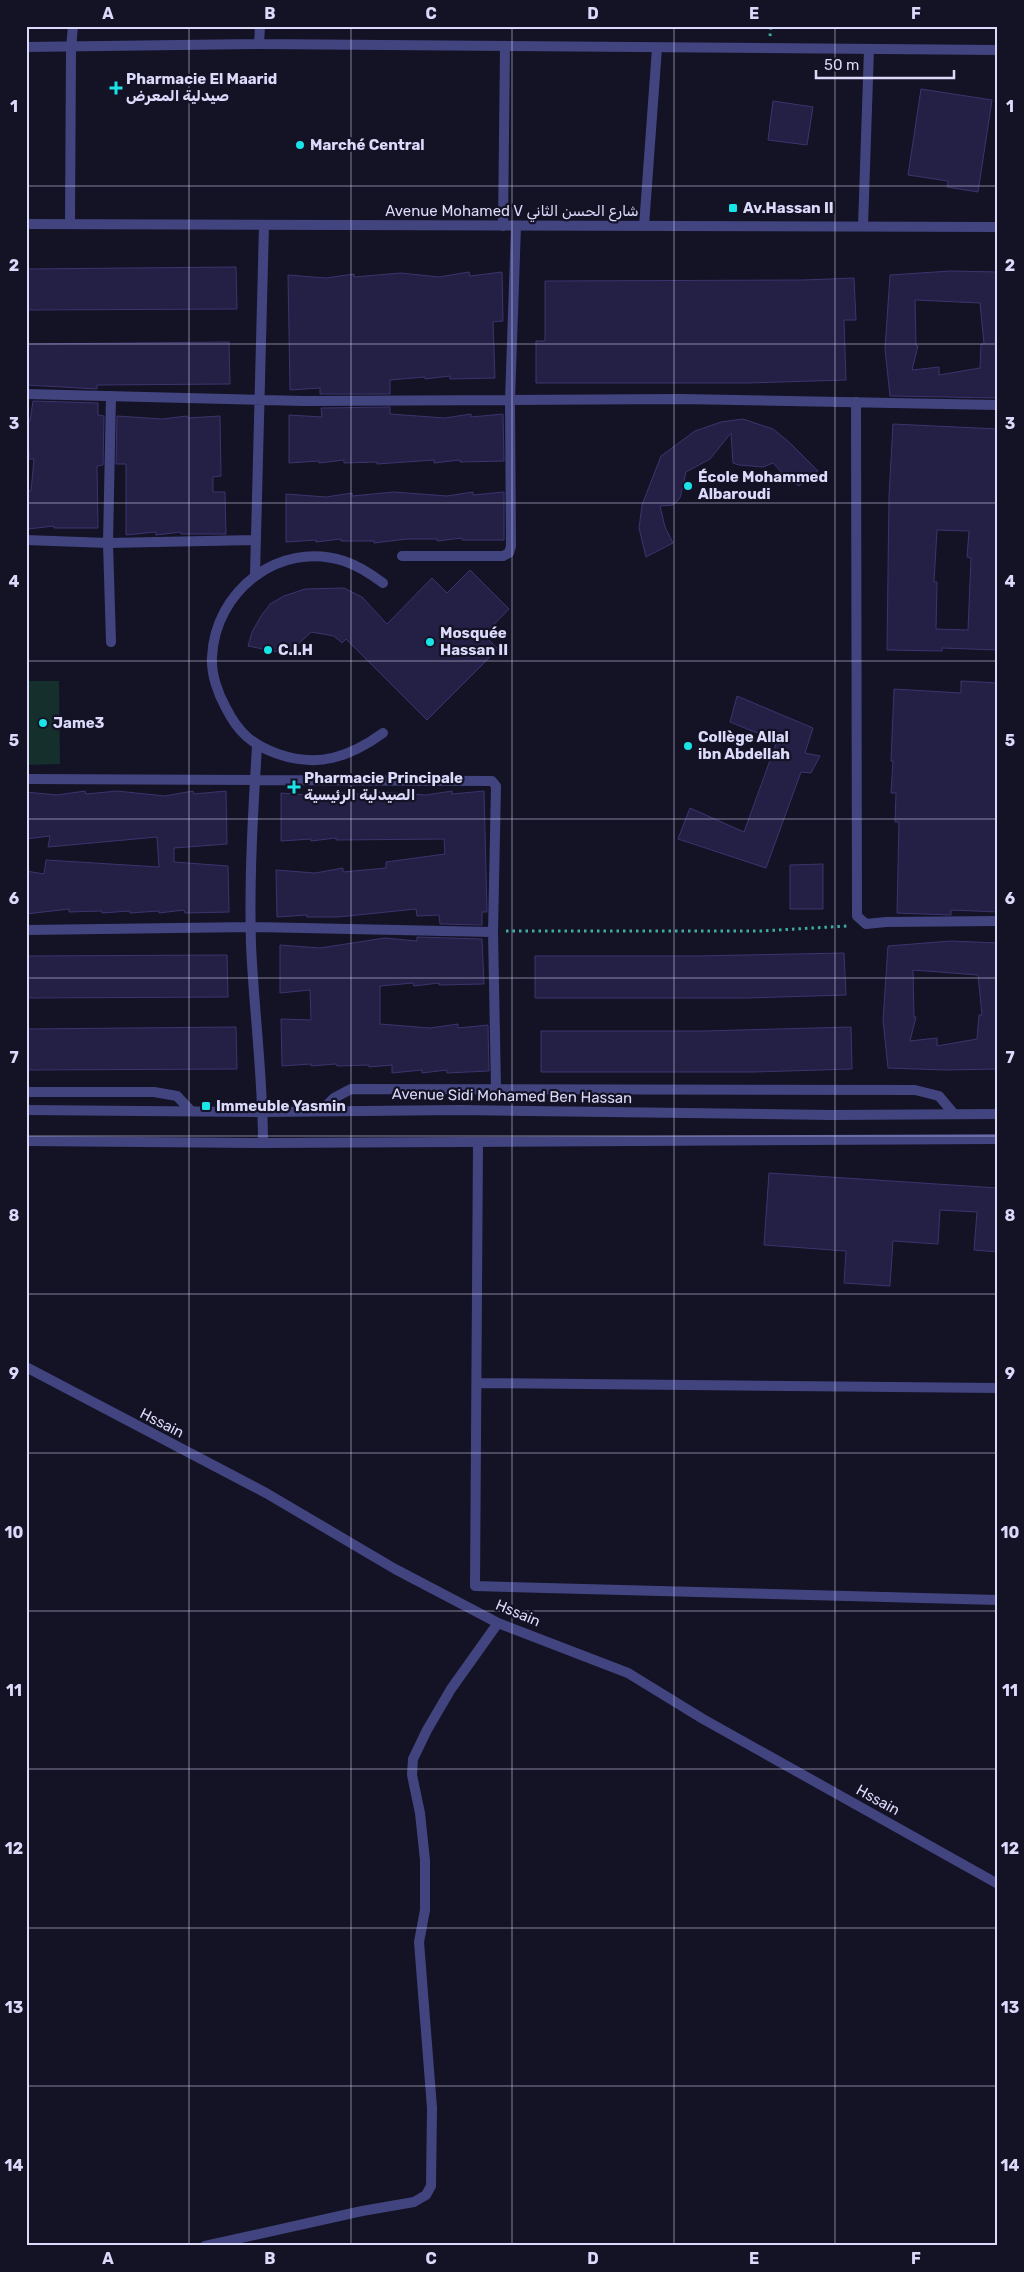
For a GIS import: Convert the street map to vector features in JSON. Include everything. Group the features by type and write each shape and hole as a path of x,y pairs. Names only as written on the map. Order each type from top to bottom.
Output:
{"street":[{"path":"70,223 71,48 73,26"},
{"path":"259,44 260,26"},
{"path":"26,48 259,44 998,50"},
{"path":"502,226 505,47"},
{"path":"644,226 657,48"},
{"path":"863,226 869,49"},
{"name":"Avenue Mohamed V شارع الحسن الثاني","path":"26,224 998,228"},
{"path":"254,575 264,225"},
{"path":"402,556 503,556 510,553 510,400 516,226"},
{"path":"26,394 304,401 680,399 998,405"},
{"path":"111,396 108,543 111,642"},
{"path":"856,402 857,916 866,924 886,922 998,921"},
{"path":"26,540 108,543 255,540"},
{"path":"383,583 350,563 320,556 297,558 275,564 254,575 234,596 218,624 212,658 218,694 233,722 258,746 291,758 316,761 340,757 356,751 383,733"},
{"path":"258,746 255,781 252,927 263,1112 263,1143"},
{"path":"26,778 255,781 492,780 496,786 493,932 496,1089"},
{"path":"26,930 252,927 493,932"},
{"path":"322,1110 334,1098 351,1089 916,1090 939,1096 954,1114"},
{"path":"26,1092 154,1092 176,1096 191,1111"},
{"name":"Avenue Sidi Mohamed Ben Hassan","path":"26,1110 263,1112 461,1110 830,1115 998,1114"},
{"path":"26,1141 263,1143 998,1140"},
{"path":"478,1142 475,1586 998,1600"},
{"name":"Hssain","path":"26,1367 266,1493 395,1569 498,1623 628,1673 703,1719 998,1884"},
{"path":"477,1384 998,1388"},
{"path":"205,2246 362,2211 414,2202 426,2195 431,2186 432,2108 419,1942 425,1910 426,1860 420,1813 412,1775 414,1759 427,1730 451,1689 498,1623"}],"path":[{"path":"493,932 761,931 866,924"}],"green space":[{"name":"Jame3","path":"26,681 59,681 60,764 26,765"}],"building":[{"path":"921,89 992,100 978,192 947,187 948,181 908,175"},
{"path":"773,101 813,107 807,145 768,140"},
{"path":"236,267 237,309 26,310 26,269"},
{"path":"950,271 998,272 998,398 890,396 885,349 890,275","holes":["915,300 980,303 984,344 981,344 980,368 939,375 939,367 912,370 918,346 916,346"]},
{"path":"469,272 470,276 502,272 503,321 493,322 495,378 450,379 450,376 390,380 390,394 320,394 320,388 290,390 288,275 326,278 354,274 354,277 401,273 439,277"},
{"path":"854,278 856,320 844,320 846,380 748,383 536,383 536,341 545,341 545,281 803,280"},
{"path":"229,342 230,384 97,385 97,389 26,385 26,344"},
{"path":"33,401 98,403 98,415 104,416 103,465 97,466 98,528 54,528 54,526 28,529 26,490 31,491 34,459 29,459 29,450 26,450 26,421 30,421"},
{"path":"390,407 390,414 445,418 471,414 471,417 503,414 504,461 460,462 460,460 434,463 434,460 377,464 377,462 344,463 344,460 319,463 319,461 289,463 289,415 322,417 321,408"},
{"path":"117,416 162,419 187,416 188,418 220,416 221,476 213,477 213,492 225,492 226,534 181,534 181,532 156,535 156,532 126,535 126,464 116,464"},
{"path":"743,419 773,429 818,471 799,486 783,474 773,463 763,467 733,463 731,433 710,459 686,472 680,498 673,505 660,506 665,527 673,543 646,557 639,528 642,505 661,456 695,431 721,422"},
{"path":"893,424 998,429 998,650 942,648 942,651 887,650 889,496","holes":["937,530 969,531 967,557 971,558 968,630 936,629 937,582 934,582"]},
{"path":"394,492 447,496 473,492 473,495 504,492 504,540 462,540 462,538 437,541 437,539 407,539 374,543 374,541 341,541 341,539 316,542 316,540 286,542 286,494 326,497 352,493 352,496"},
{"name":"Mosquée Hassan II","path":"470,570 509,609 484,635 498,649 427,720 346,639 342,643 334,636 311,632 288,654 248,646 252,632 261,616 270,604 284,596 305,589 344,588 362,597 387,624 432,578 447,593"},
{"path":"961,681 998,683 998,912 951,910 951,915 897,913 899,822 895,822 896,793 891,793 894,689 961,693"},
{"path":"737,696 813,728 805,753 820,756 811,773 801,772 766,868 678,839 690,808 744,832 777,741 730,722"},
{"path":"85,791 86,794 117,791 165,796 193,791 194,794 226,791 227,844 174,848 174,862 228,866 229,912 185,913 184,910 159,913 159,911 130,913 130,911 102,913 102,911 69,912 69,909 26,914 26,871 44,874 46,860 159,867 157,837 48,847 50,836 26,839 26,792 57,795"},
{"path":"452,791 452,794 484,791 487,912 482,912 482,925 440,924 439,915 417,916 416,909 338,917 307,917 307,915 277,917 276,870 315,873 343,868 343,872 386,868 386,862 445,854 444,839 336,840 336,838 311,841 311,839 281,841 281,793 320,796 347,792 347,795 379,792 426,795"},
{"path":"823,864 823,909 790,909 790,865"},
{"path":"417,937 482,939 484,984 439,985 439,983 414,986 413,983 380,986 380,1024 430,1028 458,1024 458,1028 488,1025 489,1071 447,1073 447,1070 422,1073 422,1070 392,1073 392,1065 369,1067 369,1065 337,1066 336,1064 282,1066 281,1019 311,1020 310,990 280,993 280,945 320,948 385,938 417,941"},
{"path":"951,941 998,943 998,1069 888,1068 883,1020 888,946","holes":["913,970 978,975 982,1015 979,1015 977,1039 937,1046 937,1038 910,1041 916,1017 914,1017"]},
{"path":"844,953 846,995 747,998 535,998 535,956 696,956"},
{"path":"227,955 228,997 26,998 26,956"},
{"path":"236,1027 237,1069 26,1070 26,1029"},
{"path":"851,1027 852,1069 754,1072 541,1072 541,1031 703,1031"},
{"path":"769,1173 998,1188 998,1252 974,1250 977,1212 940,1210 938,1244 893,1241 890,1286 844,1283 846,1251 764,1245"}],"place":[{"name":"Pharmacie El Maarid صيدلية المعرض","path":"116,88"},
{"name":"Marché Central","path":"300,145"},
{"name":"Av.Hassan II","path":"733,208"},
{"name":"École Mohammed Albaroudi","path":"688,486"},
{"name":"Mosquée Hassan II","path":"430,642"},
{"name":"C.I.H","path":"268,650"},
{"name":"Jame3","path":"43,723"},
{"name":"Collège Allal ibn Abdellah","path":"688,746"},
{"name":"Pharmacie Principale الصيدلية الرئيسية","path":"294,787"},
{"name":"Immeuble Yasmin","path":"206,1106"}]}
